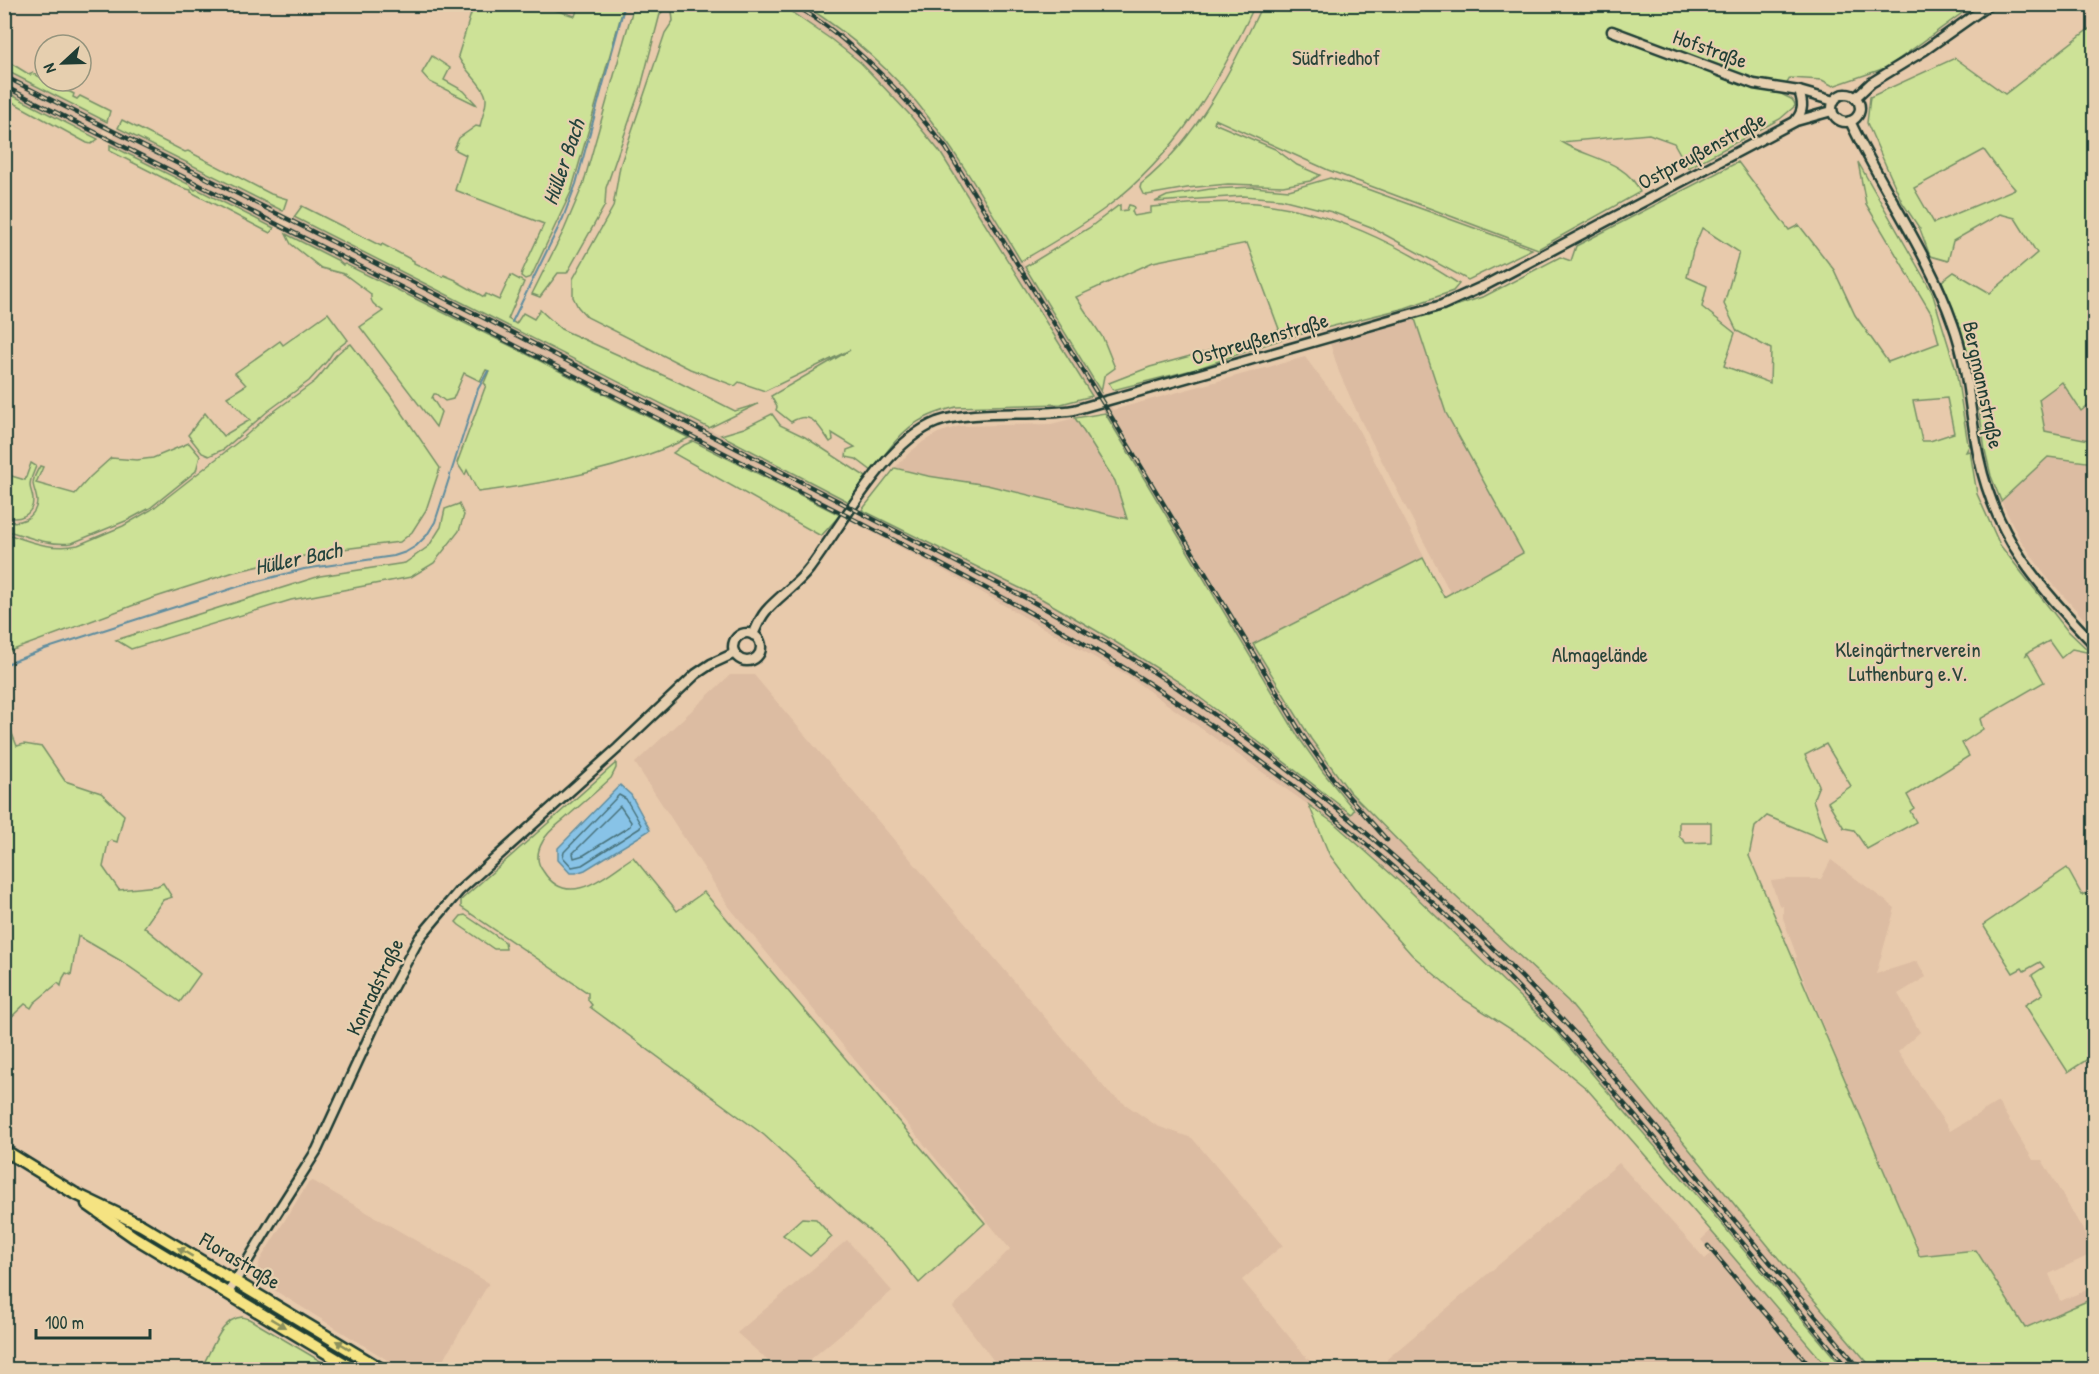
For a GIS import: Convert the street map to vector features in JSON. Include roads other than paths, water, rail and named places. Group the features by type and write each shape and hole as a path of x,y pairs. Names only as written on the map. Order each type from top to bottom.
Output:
{"main road":[{"name":"Florastraße","path":"4,1150 74,1193 141,1225 382,1370"},
{"name":"Florastraße","path":"74,1193 98,1213 134,1237 355,1370"}],"street":[{"path":"1854,98 1871,83 1925,50 1990,4"},
{"name":"Hofstraße","path":"1612,31 1754,84 1799,91 1834,100"},
{"path":"1796,121 1802,113 1802,99 1799,91"},
{"path":"1841,95 1851,95 1854,98 1859,105 1858,113 1850,121 1837,119 1832,111 1834,100 1841,95"},
{"name":"Ostpreußenstraße","path":"753,635 767,610 808,572 867,487 899,448 932,425 960,417 1047,414 1084,408 1442,305 1484,286 1796,121 1832,111"},
{"name":"Bergmannstraße","path":"1850,121 1939,290 1954,326 1964,363 1979,458 1991,500 2005,532 2038,583 2094,644"},
{"path":"747,633 753,635 758,638 761,646 756,657 746,661 739,658 735,653 734,643 739,636 747,633"},
{"name":"Konradstraße","path":"228,1293 317,1150 388,996 420,936 459,891 618,748 696,674 735,653"}],"water":[{"path":"620,785 631,795 650,830 585,870 570,873 558,860 558,848"}],"waterway":[{"name":"Hüller Bach","path":"512,322 563,218 576,184 625,4"},
{"name":"Hüller Bach","path":"4,665 45,649 240,586 304,569 394,556 416,546 435,522 478,389 488,371"}],"railway":[{"path":"794,4 835,33 869,62 946,148 1103,403 1303,736 1334,780 1387,840"},
{"path":"4,76 482,317 1026,598 1123,653 1184,692 1269,755 1358,826 1442,900 1524,979 1601,1062 1861,1370"},
{"path":"4,86 931,559 1082,642 1202,719 1294,786 1361,840 1488,956 1627,1107 1849,1370"},
{"path":"1708,1246 1813,1370"}],"park label":[{"name":"Südfriedhof","path":"1336,58"},
{"name":"Almagelände","path":"1600,655"},
{"name":"Kleingärtnerverein Luthenburg e.V.","path":"1908,662"}]}
